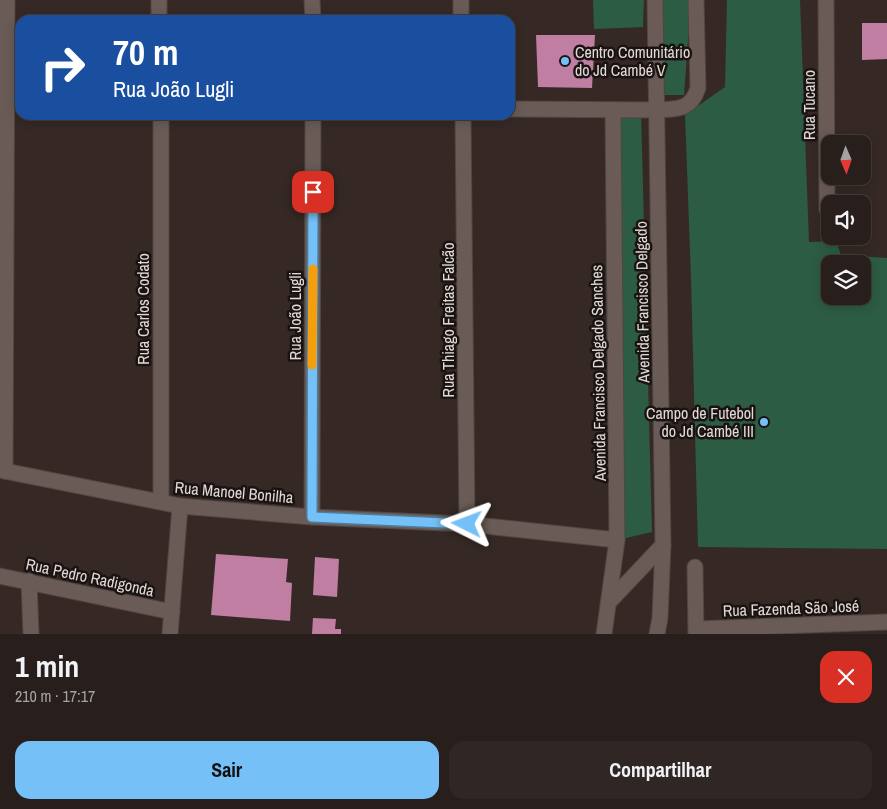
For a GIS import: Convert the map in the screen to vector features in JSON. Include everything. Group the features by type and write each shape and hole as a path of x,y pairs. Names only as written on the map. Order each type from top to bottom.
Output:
{"street":[{"path":"2,470 9,109 7,0"},
{"path":"159,0 159,15"},
{"path":"312,0 312,15"},
{"path":"461,0 461,15"},
{"name":"Avenida Francisco Delgado","path":"655,0 663,545 660,618 657,634"},
{"path":"515,109 658,110 678,109 688,105 695,97 698,88 696,0"},
{"name":"Rua Tucano","path":"826,0 827,195"},
{"name":"Avenida Francisco Delgado Sanches","path":"604,634 617,540 613,110"},
{"name":"Rua Carlos Codato","path":"161,120 161,502"},
{"name":"Rua João Lugli","path":"312,517 314,120"},
{"name":"Rua Thiago Freitas Falcão","path":"464,120 467,524"},
{"name":"Rua Manoel Bonilha","path":"2,470 180,506 312,517 467,524 617,540"},
{"path":"170,634 180,506"},
{"path":"609,602 663,545"},
{"path":"695,567 696,631"},
{"name":"Rua Pedro Radigonda","path":"0,576 172,612"},
{"path":"29,581 30,634"},
{"name":"Rua Fazenda São José","path":"696,631 885,626"}],"green space":[{"path":"593,0 644,0 643,27 594,29"},
{"path":"662,0 691,0 684,95 663,95"},
{"path":"727,0 800,0 809,242 821,242 821,245 837,245 841,255 821,255 821,305 871,305 871,257 887,258 887,549 698,547 685,115 725,87"},
{"path":"615,111 641,111 652,532 617,540"}],"building":[{"path":"862,23 887,23 887,59 862,60"},
{"name":"Centro Comunitário do Jd Cambé V","path":"536,35 595,35 592,88 538,87"},
{"path":"216,554 288,559 286,582 292,583 290,621 211,615"},
{"path":"315,557 339,559 337,597 313,595"},
{"path":"313,618 336,619 335,629 341,629 341,634 312,634"}],"slow traffic":[{"path":"312,365 313,269"}],"place":[{"name":"Centro Comunitário do Jd Cambé V","path":"565,61"},
{"name":"Campo de Futebol do Jd Cambé III","path":"764,422"}],"route":[{"path":"313,192 312,517 467,524"}]}
